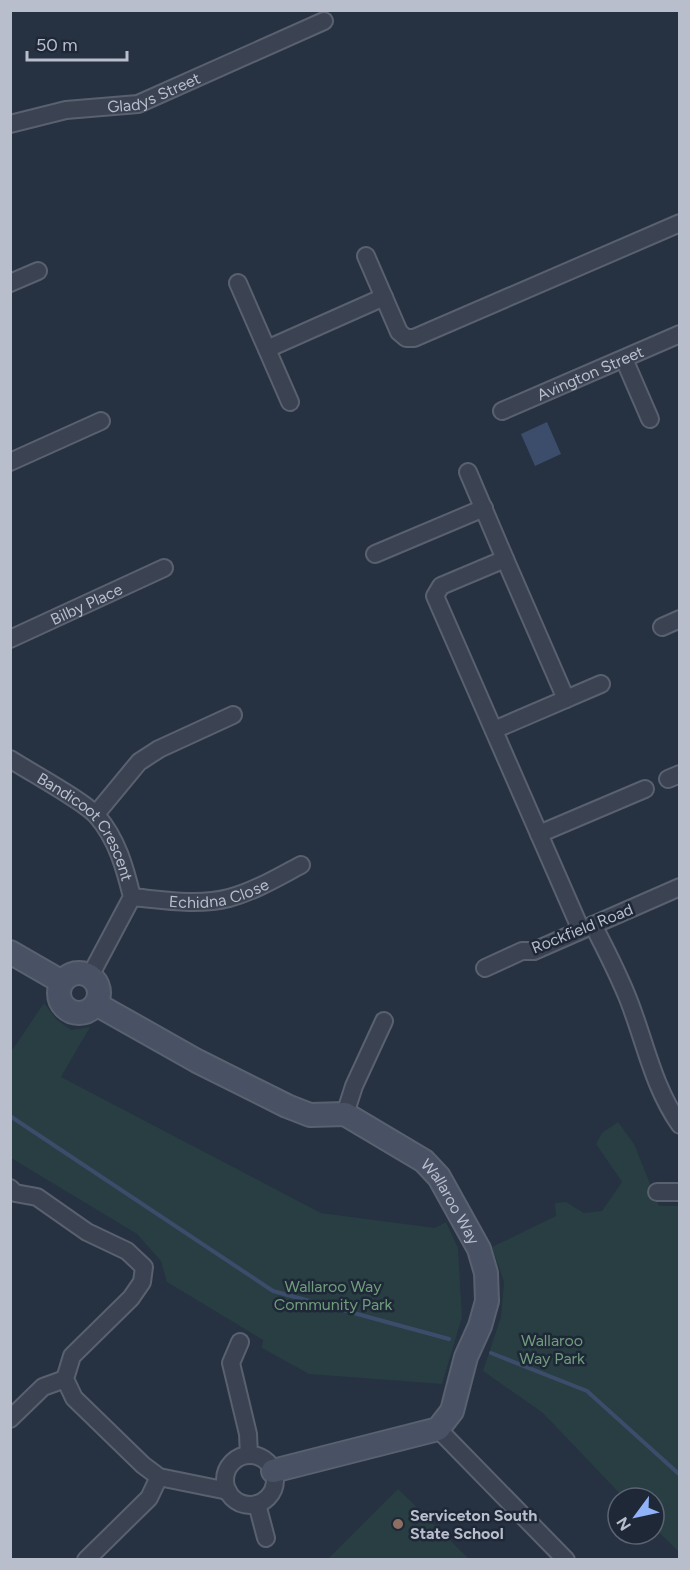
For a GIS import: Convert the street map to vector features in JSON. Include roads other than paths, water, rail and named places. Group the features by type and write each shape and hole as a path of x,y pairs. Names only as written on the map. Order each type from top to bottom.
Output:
{"street":[{"name":"Gladys Street","path":"10,124 66,110 138,104 324,21"},
{"path":"366,256 399,333 406,338 414,338 680,223"},
{"path":"10,283 38,271"},
{"path":"238,284 290,402"},
{"path":"267,349 384,297"},
{"name":"Avington Street","path":"502,411 680,334"},
{"path":"624,358 650,418"},
{"path":"10,462 101,422"},
{"path":"468,472 566,699"},
{"path":"375,554 484,508"},
{"path":"505,559 441,586 435,597 539,834 587,927 628,998 650,1067 666,1106 680,1125"},
{"name":"Bilby Place","path":"10,639 164,568"},
{"path":"662,627 680,619"},
{"path":"494,730 601,684"},
{"path":"96,814 139,762 159,749 233,715"},
{"name":"Bandicoot Crescent","path":"10,759 96,814 114,841 125,867 132,897 90,976"},
{"path":"539,834 645,789"},
{"name":"Echidna Close","path":"132,897 197,901 228,898 264,885 301,865"},
{"name":"Rockfield Road","path":"485,968 680,887"},
{"path":"10,952 62,982"},
{"path":"71,974 90,976 98,986 96,1004 85,1012 65,1008 59,995 62,982 71,974"},
{"path":"96,1004 287,1106 310,1115 345,1114 354,1086 384,1021"},
{"name":"Wallaroo Way","path":"345,1114 424,1161 452,1197 479,1249 486,1273 487,1301 480,1326 466,1357 452,1411 438,1429"},
{"path":"657,1192 680,1192"},
{"path":"12,1194 37,1197 87,1232 127,1251 144,1267 142,1282 131,1298 72,1356 64,1379 74,1398 142,1465 159,1478 228,1491"},
{"path":"240,1342 231,1363 248,1434 249,1455"},
{"path":"10,1419 43,1387 64,1379"},
{"path":"273,1471 438,1429 566,1560"},
{"path":"249,1455 264,1459 273,1471 275,1483 272,1492 257,1504 238,1502 228,1491 225,1478 229,1467 235,1460 249,1455"},
{"path":"86,1560 149,1498 159,1478"},
{"path":"257,1504 266,1539"}],"water":[{"path":"547,422 561,454 535,466 521,434"}],"waterway":[{"path":"10,1116 273,1291 449,1339"},
{"path":"491,1353 587,1391 680,1475"}],"place":[{"name":"Serviceton South State School","path":"398,1524"}],"park label":[{"name":"Wallaroo Way Community Park","path":"333,1295"},
{"name":"Wallaroo Way Park","path":"552,1349"}]}
